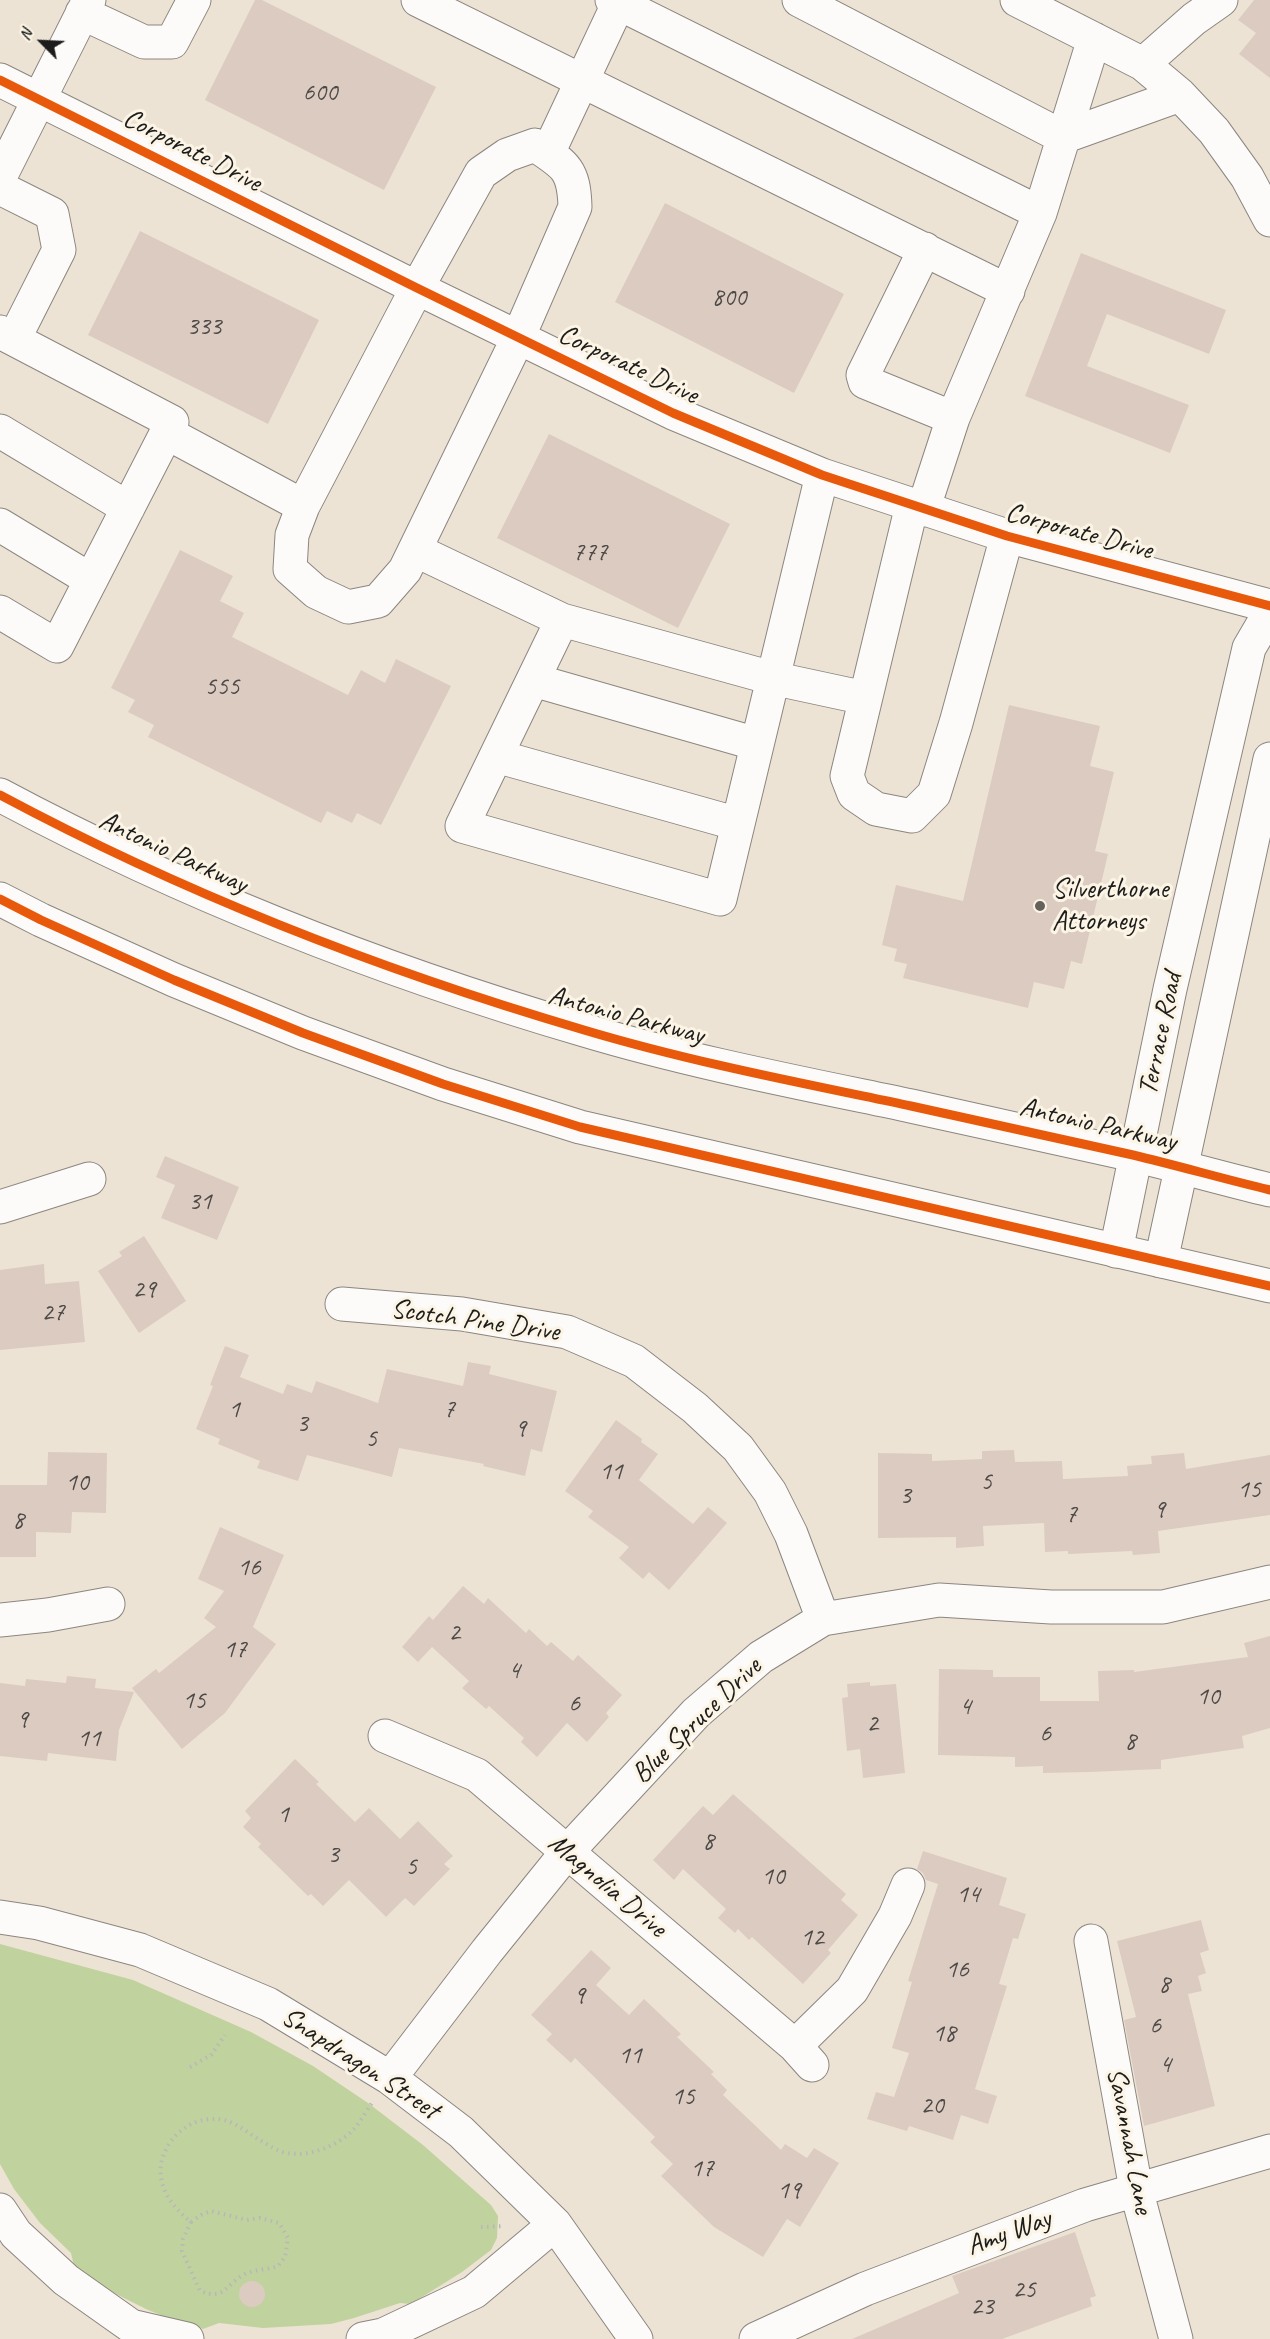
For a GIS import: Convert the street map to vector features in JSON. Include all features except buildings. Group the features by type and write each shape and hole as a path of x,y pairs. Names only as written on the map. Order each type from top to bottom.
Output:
{"street":[{"path":"0,177 86,7 144,42 172,42 195,0"},
{"path":"418,0 1008,291"},
{"path":"799,0 1063,137 1180,95"},
{"path":"1017,0 1143,64 1180,95 1214,131 1246,177 1270,220"},
{"path":"1143,64 1198,10 1221,0"},
{"path":"548,153 583,81 617,1 1040,213"},
{"path":"1007,536 956,723 934,794 912,816 876,809 854,794 846,776 865,698 918,508 953,418 1040,213 1094,39"},
{"name":"Corporate Drive","path":"0,80 673,413 822,475 1007,536 1270,606"},
{"path":"535,145 568,169 574,185 575,207 518,338 405,570 378,602 348,607 316,592 290,569 292,536 303,506 417,288 481,173 507,155 535,145"},
{"path":"0,188 52,214 59,250 7,335 172,422 57,646 0,612"},
{"path":"925,249 863,375 865,382 953,418"},
{"path":"0,431 128,508"},
{"path":"167,433 303,506"},
{"path":"562,620 462,826 720,899 822,475"},
{"path":"0,525 92,580"},
{"path":"415,550 562,620 772,678 865,698"},
{"name":"Terrace Road","path":"1116,1251 1170,989 1249,648 1270,612"},
{"path":"533,680 757,744"},
{"path":"496,756 738,824"},
{"name":"Terrace Road","path":"1161,1261 1270,759"},
{"name":"Antonio Parkway","path":"0,795 154,871 247,912 382,963 584,1030 679,1056 1136,1156 1270,1190"},
{"path":"0,899 174,980 303,1033 444,1084 580,1127 1270,1286"},
{"path":"0,1207 89,1179"},
{"name":"Scotch Pine Drive","path":"342,1304 462,1314 567,1332 634,1361 695,1408 738,1448 770,1492 791,1534 823,1619"},
{"name":"Blue Spruce Drive","path":"390,2078 487,1951 567,1852 696,1713 761,1657 823,1619 939,1600 1051,1607 1163,1607 1270,1582"},
{"path":"0,1620 48,1615 108,1604"},
{"name":"Magnolia Drive","path":"385,1736 477,1775 804,2055 852,1990 895,1916 908,1885"},
{"name":"Snapdragon Street","path":"0,1917 39,1923 140,1950 268,2004 390,2078 461,2132 555,2224 636,2339"},
{"name":"Savannah Lane","path":"1091,1941 1136,2189 1176,2339"},
{"name":"Amy Way","path":"756,2339 866,2289 1085,2205 1270,2151"},
{"path":"0,2210 16,2234 128,2332 187,2339"},
{"path":"363,2339 383,2335 474,2292 555,2224"}],"path":[{"path":"190,2067 212,2055 225,2035"},
{"path":"191,2222 169,2199 160,2174 166,2148 174,2136 185,2128 198,2121 225,2120 273,2148 287,2153 319,2150 332,2146 355,2128 390,2078"},
{"path":"211,2211 247,2220 270,2219 279,2223 288,2238 285,2257 278,2266 247,2273 223,2293 209,2295 197,2288 182,2251 183,2239 191,2222 211,2211"}],"green space":[{"path":"0,1944 133,1980 251,2032 313,2066 368,2103 423,2145 491,2205 498,2216 497,2238 491,2250 462,2272 411,2304 400,2303 331,2324 263,2328 219,2323 203,2329 175,2321 106,2289 74,2266 71,2253 40,2223 14,2189 0,2164"}],"cycle path":[{"path":"0,80 673,413 822,475 1007,536 1270,606"},
{"path":"0,795 141,865 286,928 509,1007 624,1042 705,1062 1133,1155 1270,1190"},
{"path":"0,899 174,980 303,1033 443,1084 580,1127 1270,1286"}],"place":[{"name":"Silverthorne Attorneys","path":"1040,906"}]}
